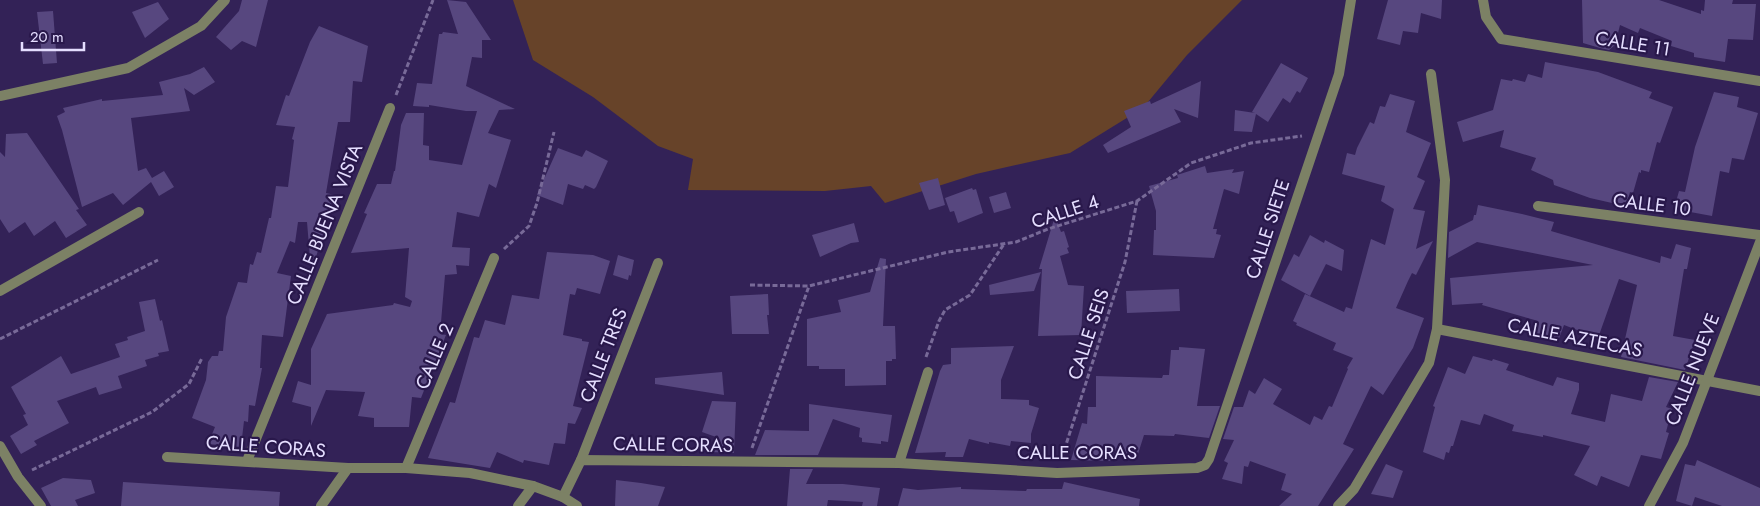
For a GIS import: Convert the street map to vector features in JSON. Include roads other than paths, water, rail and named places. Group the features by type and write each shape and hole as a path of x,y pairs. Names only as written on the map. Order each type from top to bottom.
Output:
{"street":[{"path":"0,96 128,68 201,26 225,0"},
{"name":"CALLE SIETE","path":"1205,465 1209,460 1317,134 1339,74 1351,0"},
{"name":"CALLE 11","path":"1483,0 1486,17 1501,40 1760,81"},
{"path":"1338,506 1354,489 1429,363 1437,329 1444,180 1431,74"},
{"name":"CALLE BUENA VISTA","path":"247,462 390,108"},
{"name":"CALLE 10","path":"1538,206 1760,235"},
{"path":"0,291 139,212"},
{"name":"CALLE NUEVE","path":"1649,506 1683,443 1760,242"},
{"name":"CALLE 2","path":"406,468 494,258"},
{"name":"CALLE TRES","path":"580,460 658,263"},
{"name":"CALLE AZTECAS","path":"1437,329 1760,391"},
{"path":"899,463 928,372"},
{"path":"0,446 18,477 42,506"},
{"name":"CALLE CORAS","path":"167,457 348,468 406,468 470,473 533,486 577,506"},
{"path":"563,498 580,460"},
{"name":"CALLE CORAS","path":"580,460 899,463 1057,473 1197,468 1205,465"},
{"path":"321,506 348,468"},
{"path":"518,506 533,486"}]}
